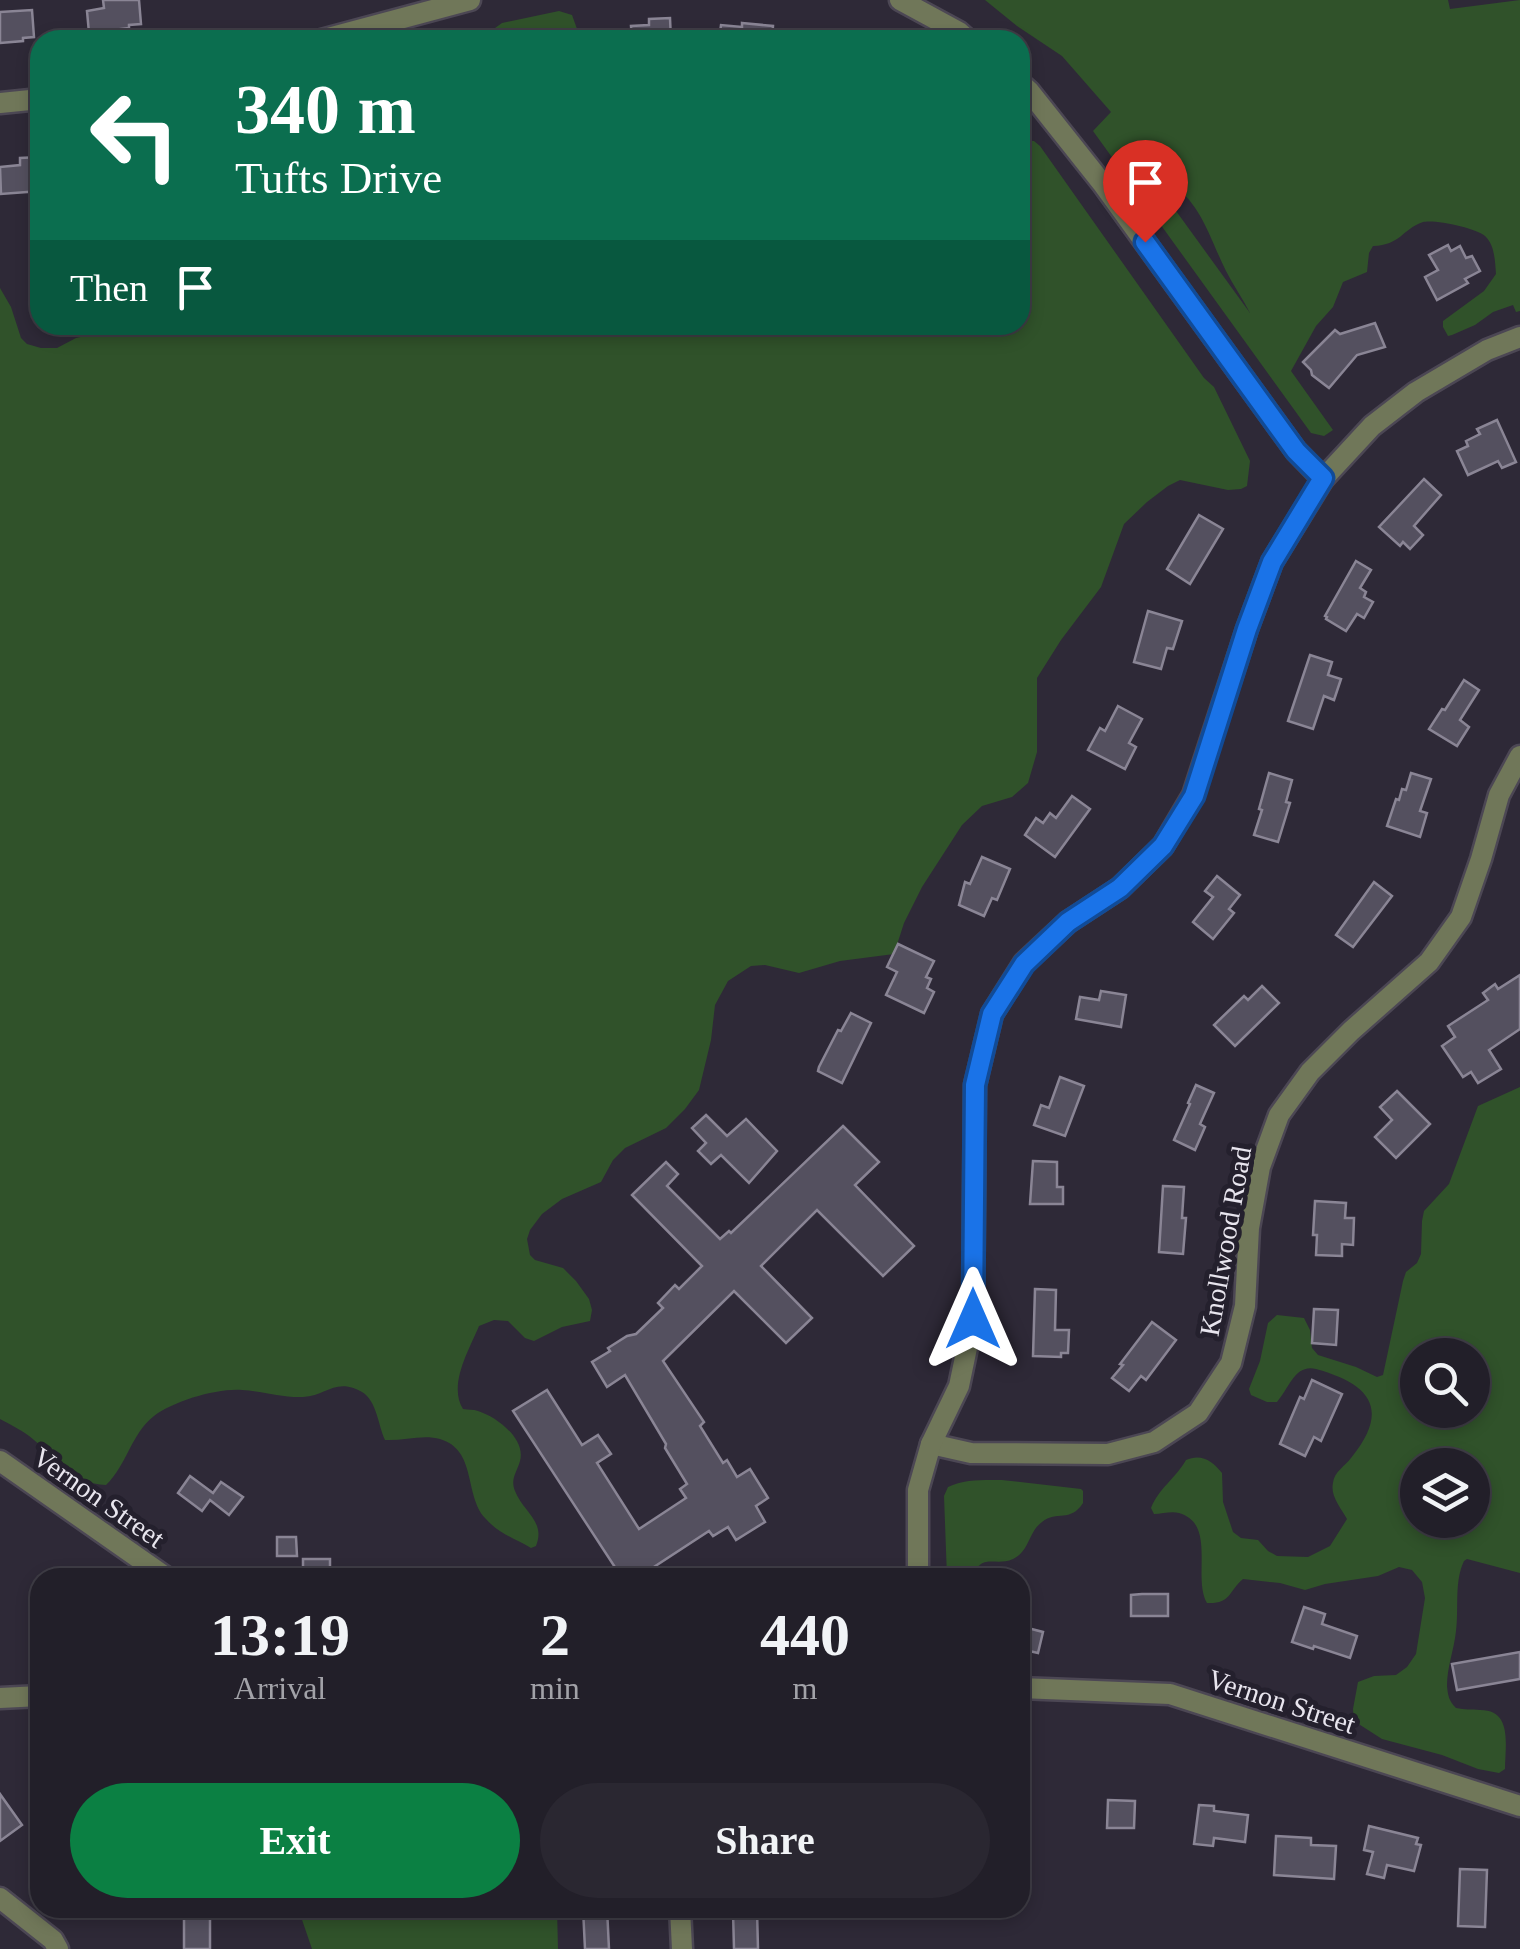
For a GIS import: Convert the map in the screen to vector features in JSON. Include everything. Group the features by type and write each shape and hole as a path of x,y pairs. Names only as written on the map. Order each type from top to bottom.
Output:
{"street":[{"path":"348,30 406,8 470,0"},
{"path":"900,0 954,30"},
{"path":"1030,92 1102,182 1296,451 1323,478"},
{"path":"0,104 30,100"},
{"path":"918,1568 918,1490 932,1444 959,1386 973,1319 975,1085 992,1014 1024,964 1068,922 1120,888 1163,846 1194,796 1272,562 1323,478 1372,426 1416,392 1486,350 1520,338"},
{"name":"Knollwood Road","path":"932,1444 972,1453 1108,1454 1154,1442 1198,1413 1231,1363 1245,1306 1249,1228 1260,1167 1279,1115 1310,1072 1429,962 1461,918 1499,794 1520,756"},
{"name":"Vernon Street","path":"0,1461 153,1568"},
{"name":"Vernon Street","path":"1030,1688 1170,1694 1520,1806"},
{"path":"0,1698 30,1696"},
{"path":"0,1898 53,1940 58,1949"},
{"path":"680,1918 682,1949"}],"green space":[{"path":"985,0 1448,0 1450,9 1520,0 1520,311 1516,312 1513,305 1448,336 1443,327 1443,321 1484,291 1496,274 1493,249 1480,233 1428,221 1390,243 1373,246 1367,272 1343,282 1333,307 1316,326 1291,371 1333,430 1324,436 1311,433 1093,131 1111,112 1062,56 1030,35 1030,30 1023,30","holes":["1177,188 1200,216 1226,271 1250,313 1171,204"]},
{"path":"559,11 572,15 577,30 494,30 502,23"},
{"path":"1030,141 1034,141 1214,387 1250,461 1247,486 1241,489 1180,480 1147,502 1124,524 1101,587 1037,678 1037,752 1028,783 1012,797 982,806 962,825 922,887 894,954 840,961 799,973 765,965 751,966 728,981 715,1005 699,1090 685,1109 666,1128 625,1148 601,1182 562,1199 542,1214 530,1230 530,1255 563,1268 576,1281 589,1299 590,1321 562,1327 534,1341 525,1338 508,1321 494,1320 479,1326 458,1389 463,1409 493,1418 519,1445 514,1487 538,1530 536,1546 531,1548 485,1518 474,1498 465,1463 452,1445 420,1437 385,1440 371,1401 362,1392 345,1386 303,1397 221,1391 173,1405 146,1423 106,1485 94,1484 66,1470 30,1437 0,1419 0,288 27,344 57,348 76,338 1030,335"},
{"path":"1520,1087 1520,1573 1464,1561 1447,1686 1456,1708 1498,1716 1506,1740 1505,1769 1499,1773 1382,1739 1354,1721 1358,1682 1374,1676 1396,1675 1416,1654 1425,1598 1422,1582 1412,1570 1399,1567 1378,1576 1305,1590 1243,1579 1225,1599 1207,1603 1197,1528 1179,1513 1154,1514 1151,1508 1186,1460 1202,1458 1222,1473 1223,1502 1233,1532 1241,1538 1258,1540 1277,1556 1308,1557 1330,1546 1347,1519 1332,1488 1334,1479 1370,1426 1369,1401 1350,1382 1309,1368 1298,1373 1277,1402 1251,1395 1249,1389 1268,1323 1277,1315 1304,1318 1312,1348 1318,1355 1377,1377 1383,1375 1403,1281 1421,1254 1424,1211 1449,1184 1478,1106"},
{"path":"1002,1480 1081,1489 1083,1503 1073,1513 1042,1522 1013,1559 984,1562 977,1568 947,1568 944,1496 948,1487 967,1481"},
{"path":"301,1918 557,1918 558,1949 312,1949"}],"building":[{"path":"103,0 139,0 141,24 89,30 87,11 104,8"},
{"path":"32,10 30,37 0,43 0,12"},
{"path":"670,18 671,30 631,30 631,26 649,25 649,19"},
{"path":"742,23 773,26 773,30 720,30 721,25 742,27"},
{"path":"20,158 30,158 30,192 1,194 0,167 20,165"},
{"path":"1448,245 1451,251 1460,246 1466,258 1472,256 1480,271 1465,279 1468,283 1437,300 1425,277 1438,270 1429,255"},
{"path":"1375,323 1385,347 1357,355 1329,388 1303,362 1335,330 1340,334"},
{"path":"1497,420 1516,462 1502,468 1498,461 1468,475 1457,451 1480,434 1477,429"},
{"path":"1424,479 1441,495 1414,526 1423,535 1410,549 1403,542 1400,546 1379,527"},
{"path":"1199,515 1223,529 1190,584 1167,569"},
{"path":"1356,561 1371,570 1360,588 1366,592 1364,597 1373,602 1364,618 1357,614 1346,631 1325,616"},
{"path":"1148,611 1182,621 1161,669 1134,662"},
{"path":"1310,655 1332,662 1328,675 1341,679 1334,700 1324,696 1313,729 1288,721"},
{"path":"1464,680 1479,690 1460,720 1469,727 1457,746 1429,729"},
{"path":"1118,706 1142,719 1129,743 1136,747 1125,769 1088,750 1100,728 1105,731"},
{"path":"1269,773 1292,780 1286,802 1290,803 1278,842 1254,835"},
{"path":"1411,773 1431,779 1420,811 1427,813 1420,837 1387,826"},
{"path":"1072,796 1090,809 1055,857 1025,835 1036,818 1043,823 1050,813 1056,818"},
{"path":"982,857 1010,869 997,900 992,898 984,916 959,905 965,882 970,884"},
{"path":"1217,876 1240,895 1229,909 1234,913 1213,939 1193,922 1213,897 1205,891"},
{"path":"1374,882 1392,896 1353,947 1336,935"},
{"path":"898,944 934,961 926,977 931,979 927,988 934,992 924,1013 886,995 897,972 887,967"},
{"path":"1520,975 1520,1029 1489,1050 1501,1069 1478,1083 1471,1072 1463,1077 1442,1046 1455,1037 1448,1026 1488,1000 1483,993 1495,984 1498,989"},
{"path":"1262,986 1279,1003 1235,1046 1214,1025 1244,996 1248,1000"},
{"path":"1101,991 1126,995 1121,1027 1076,1019 1080,997 1099,1000"},
{"path":"851,1013 871,1023 842,1083 818,1071"},
{"path":"1060,1077 1084,1086 1065,1136 1034,1125 1041,1105 1049,1108"},
{"path":"1196,1085 1214,1093 1200,1124 1205,1127 1195,1150 1174,1140"},
{"path":"1397,1091 1430,1124 1396,1158 1375,1137 1392,1120 1380,1107"},
{"path":"706,1115 727,1136 746,1119 777,1151 749,1183 721,1155 711,1164 698,1151 706,1143 692,1128"},
{"path":"843,1126 879,1162 855,1185 914,1246 883,1276 817,1210 761,1266 812,1318 786,1343 734,1291 663,1361 704,1422 700,1426 723,1463 727,1460 737,1477 750,1469 768,1498 756,1506 765,1522 736,1540 728,1527 713,1536 709,1531 652,1568 615,1568 513,1411 547,1390 582,1445 598,1435 611,1454 597,1463 639,1529 686,1498 680,1489 687,1484 625,1375 607,1387 592,1362 610,1351 608,1348 636,1334 663,1308 658,1303 675,1285 679,1289 702,1266 632,1195 666,1162 678,1174 667,1186 720,1239 731,1233"},
{"path":"1033,1161 1057,1162 1057,1187 1063,1187 1063,1204 1030,1204"},
{"path":"1163,1186 1184,1187 1183,1254 1159,1252"},
{"path":"1315,1201 1346,1203 1345,1218 1354,1218 1353,1245 1342,1244 1342,1256 1316,1255"},
{"path":"1035,1289 1056,1290 1055,1330 1069,1330 1068,1353 1061,1353 1061,1357 1033,1356"},
{"path":"1314,1309 1338,1310 1336,1345 1312,1343"},
{"path":"1152,1322 1176,1340 1146,1380 1141,1376 1129,1391 1112,1378"},
{"path":"1312,1380 1342,1394 1321,1441 1314,1437 1305,1456 1280,1444 1300,1397 1304,1399"},
{"path":"190,1476 213,1493 221,1482 243,1497 229,1515 210,1500 202,1511 178,1493"},
{"path":"277,1537 296,1537 297,1556 277,1556"},
{"path":"303,1559 330,1559 330,1568 303,1568"},
{"path":"1168,1594 1168,1616 1131,1616 1131,1595"},
{"path":"1304,1607 1325,1614 1322,1624 1357,1636 1350,1658 1292,1642"},
{"path":"1030,1629 1043,1632 1038,1653 1030,1651"},
{"path":"1520,1652 1520,1679 1457,1690 1452,1664"},
{"path":"0,1794 22,1825 0,1841"},
{"path":"1108,1800 1135,1801 1134,1828 1107,1828"},
{"path":"1199,1805 1248,1815 1245,1842 1214,1838 1213,1846 1194,1844"},
{"path":"1369,1826 1418,1838 1416,1844 1421,1845 1414,1871 1387,1865 1384,1878 1367,1874 1373,1852 1364,1850"},
{"path":"1276,1836 1311,1838 1311,1845 1336,1846 1334,1879 1274,1875"},
{"path":"1460,1869 1487,1870 1485,1927 1458,1926"},
{"path":"184,1918 210,1918 210,1949 184,1949"},
{"path":"583,1918 607,1918 609,1949 585,1949"},
{"path":"733,1918 757,1918 758,1949 734,1949"}],"route":[{"path":"973,1319 975,1085 992,1014 1024,964 1068,922 1120,888 1163,846 1194,796 1272,562 1323,478 1296,451 1145,242"}]}
